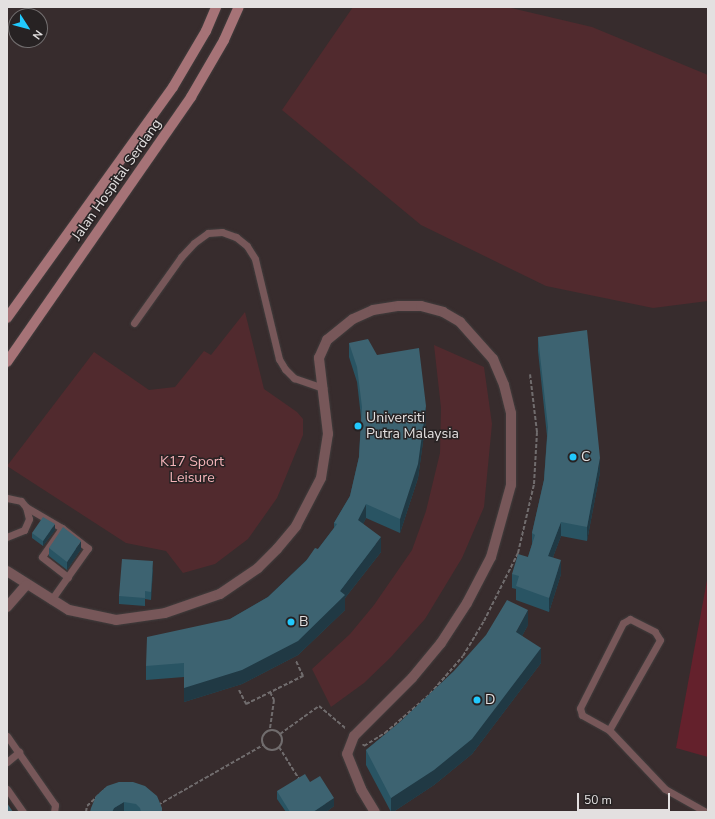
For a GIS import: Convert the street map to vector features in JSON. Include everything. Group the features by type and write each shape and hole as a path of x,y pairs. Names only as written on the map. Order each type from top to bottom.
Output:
{"main road":[{"name":"Jalan Hospital Serdang","path":"7,318 173,87 206,31 216,7"},
{"name":"Jalan Hospital Serdang","path":"7,362 192,96 224,40 239,7"}],"street":[{"path":"7,571 26,585 69,610 116,620 165,612 220,594 258,568 296,526 321,478 328,434 319,358 327,340 339,328 373,310 421,306 443,312 460,322 480,342 493,359 511,412 511,485 491,557 467,602 441,643 412,678 354,736 347,754 355,777 375,812"},
{"path":"7,607 26,585"}],"lane":[{"path":"134,323 181,257 194,243 208,233 222,232 236,237 247,246 255,259 279,359 285,369 294,378 323,388"},
{"path":"7,498 15,498 62,528 88,548 51,600"},
{"path":"7,537 19,534 27,525 26,506"},
{"path":"62,528 42,557 68,577"},
{"path":"609,730 660,640 654,632 630,619 623,623 580,708 582,715 609,730 660,785 706,812"},
{"path":"7,736 55,805 54,812"},
{"path":"7,762 19,752"},
{"path":"7,789 23,812"}],"path":[{"path":"239,690 246,704 303,676 296,661"},
{"path":"263,745 263,736 270,730 274,700 270,692"},
{"path":"280,734 319,706 354,736"},
{"path":"270,730 280,734 282,740 279,747"},
{"path":"263,745 269,749 279,747"},
{"path":"157,806 263,745"},
{"path":"279,747 299,779"},
{"path":"86,812 87,806 102,790 109,788"},
{"path":"152,801 157,806 158,812"}],"shaded area":[{"name":"Universiti Putra Malaysia","path":"7,7 708,7 708,812 7,812"},
{"path":"708,575 708,757 676,748"}],"green space":[{"path":"353,7 507,7 592,27 708,75 708,301 653,308 546,286 421,225 282,110"},
{"name":"K17 Sport Leisure","path":"245,312 264,389 297,412 303,419 303,435 277,498 248,539 215,564 183,573 166,551 126,543 7,466 94,352 149,390 175,387 204,351 211,355"},
{"path":"434,345 484,367 492,424 484,507 462,558 425,619 391,657 364,683 331,707 312,669 350,634 374,605 412,550 426,511 440,453 441,408"}],"building":[{"name":"C","path":"587,330 600,458 587,527 561,522 548,556 561,560 549,598 516,586 519,576 512,574 518,554 528,557 535,535 532,533 544,480 548,427 538,337"},
{"path":"368,339 377,355 419,348 426,406 418,464 400,519 366,504 358,520 381,537 340,591 345,595 298,641 242,670 184,688 184,663 146,666 147,637 230,619 268,597 306,561 315,548 318,549 337,524 334,523 350,496 359,457 362,407 357,367 349,343"},
{"path":"43,517 55,524 43,541 32,533"},
{"path":"63,527 81,541 67,562 49,548"},
{"path":"122,559 153,561 151,592 145,591 145,598 119,596"},
{"name":"D","path":"507,600 528,610 516,632 541,648 472,739 434,770 391,798 366,750 400,722 453,672 486,635"},
{"path":"305,774 310,782 320,776 334,798 313,812 290,812 277,791"},
{"path":"119,782 133,782 145,786 157,796 162,812 141,812 140,808 136,804 124,802 114,808 112,812 90,812 96,796 107,786"},
{"path":"7,803 13,812 7,812"}],"place":[{"name":"Universiti Putra Malaysia","path":"358,426"},
{"name":"C","path":"573,457"},
{"name":"B","path":"291,622"},
{"name":"D","path":"477,700"}]}
